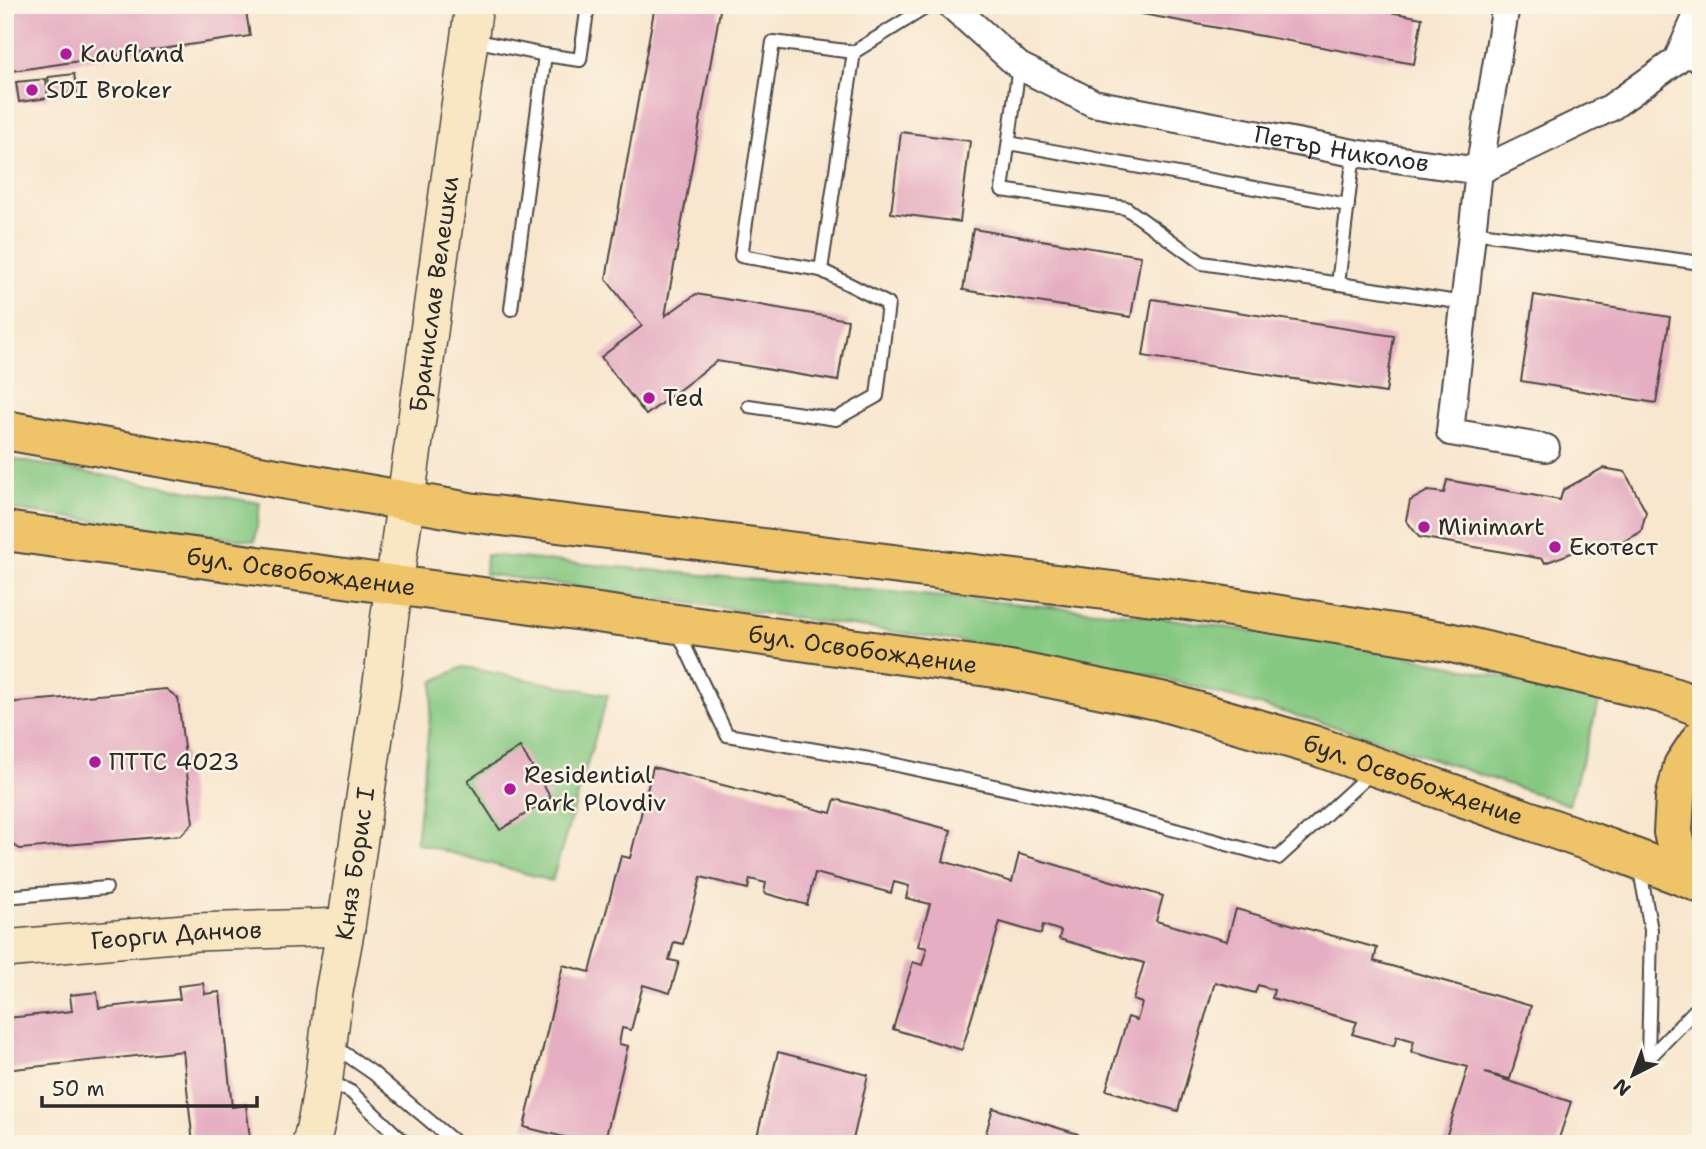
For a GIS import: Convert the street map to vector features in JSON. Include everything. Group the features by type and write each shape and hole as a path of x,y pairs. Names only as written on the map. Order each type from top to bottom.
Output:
{"main road":[{"path":"5,430 469,512 1208,603 1448,642 1661,693 1701,707"},
{"name":"бул. Освобождение","path":"5,531 673,622 1048,677 1161,701 1313,745 1608,848 1698,883"},
{"path":"1698,883 1678,854 1673,832 1675,799 1683,766 1701,739"}],"street":[{"name":"Петър Николов","path":"951,5 1018,66 1093,103 1354,153 1479,171"},
{"path":"1506,5 1479,171 1450,432 1546,448"},
{"path":"1479,171 1610,108 1689,63 1701,6"},
{"name":"Бранислав Велешки","path":"395,584 471,22"},
{"name":"Княз Борис I","path":"311,1144 327,1060 334,992 346,927 395,584"},
{"name":"Георги Данчов","path":"5,949 196,932 346,927"}],"lane":[{"path":"471,22 545,55 580,60 588,5"},
{"path":"749,406 836,419 877,396 888,304 821,270 741,256 773,42 854,52 930,5"},
{"path":"821,270 854,52"},
{"path":"511,309 545,55"},
{"path":"1018,66 1002,190 1126,208 1202,263 1464,303"},
{"path":"1009,142 1348,205"},
{"path":"1338,284 1354,153"},
{"path":"1473,232 1701,263"},
{"path":"673,622 727,735 869,759 1077,804 1278,858 1376,768"},
{"path":"1638,861 1651,930 1648,1059 1701,1004"},
{"path":"5,897 106,888"},
{"path":"327,1060 351,1092 406,1144"},
{"path":"327,1060 373,1073 457,1144"}],"green space":[{"path":"5,458 260,503 255,541 5,509"},
{"path":"486,555 1151,616 1390,652 1600,699 1569,805 1357,733 1159,677 1021,650 485,574"},
{"path":"463,667 608,695 552,881 416,843 434,681"}],"building":[{"name":"Kaufland","path":"5,5 245,5 250,36 5,72"},
{"path":"655,5 721,5 665,316 696,294 848,320 838,381 717,361 646,415 601,357 642,326 606,279"},
{"path":"1104,5 1352,5 1422,18 1414,64"},
{"path":"74,74 77,92 51,96 48,77"},
{"path":"46,79 48,98 19,102 16,82"},
{"path":"901,132 970,141 960,222 891,213"},
{"path":"973,229 1141,256 1131,317 963,290"},
{"path":"1534,295 1670,317 1656,403 1521,381"},
{"path":"1152,299 1394,336 1386,393 1143,356"},
{"path":"1603,468 1625,472 1646,512 1641,532 1599,555 1579,550 1545,563 1543,559 1419,537 1406,520 1410,501 1428,491 1444,493 1447,480 1560,500 1563,490"},
{"name":"ПТТС 4023","path":"166,689 178,698 193,823 181,835 20,849 7,841 7,703"},
{"name":"Residential Park Plovdiv","path":"520,747 551,798 500,830 468,780"},
{"path":"653,767 831,813 835,799 951,830 943,861 1012,882 1019,854 1163,896 1156,921 1227,941 1236,909 1377,948 1374,961 1531,1006 1510,1079 1485,1073 1571,1102 1557,1144 1444,1144 1468,1067 1411,1052 1414,1041 1397,1036 1394,1046 1352,1034 1357,1022 1272,998 1274,990 1258,985 1255,993 1215,982 1178,1111 1106,1090 1128,1017 1137,1020 1142,1003 1133,1000 1144,963 1059,939 1061,931 1043,925 1041,934 1000,922 962,1050 893,1029 913,962 922,965 927,948 918,946 930,904 906,898 909,886 894,882 891,893 815,873 807,905 764,893 766,883 750,879 748,889 701,877 683,944 674,942 669,960 679,962 670,993 643,985 631,1030 622,1028 619,1044 628,1046 604,1144 592,1144 524,1127 563,965 590,972 621,856 630,858"},
{"path":"203,983 205,994 220,992 232,1107 246,1105 250,1138 237,1140 238,1144 193,1144 183,1051 5,1070 5,1010 8,1018 72,1011 70,995 97,992 99,1008 180,999 178,986"},
{"path":"778,1052 868,1075 852,1144 755,1144"},
{"path":"993,1108 1078,1134 1076,1144 983,1144"}],"place":[{"name":"Kaufland","path":"66,54"},
{"name":"SDI Broker","path":"32,90"},
{"name":"Ted","path":"649,398"},
{"name":"Minimart","path":"1424,527"},
{"name":"Екотест","path":"1555,547"},
{"name":"ПТТС 4023","path":"95,762"},
{"name":"Residential Park Plovdiv","path":"510,789"}]}
